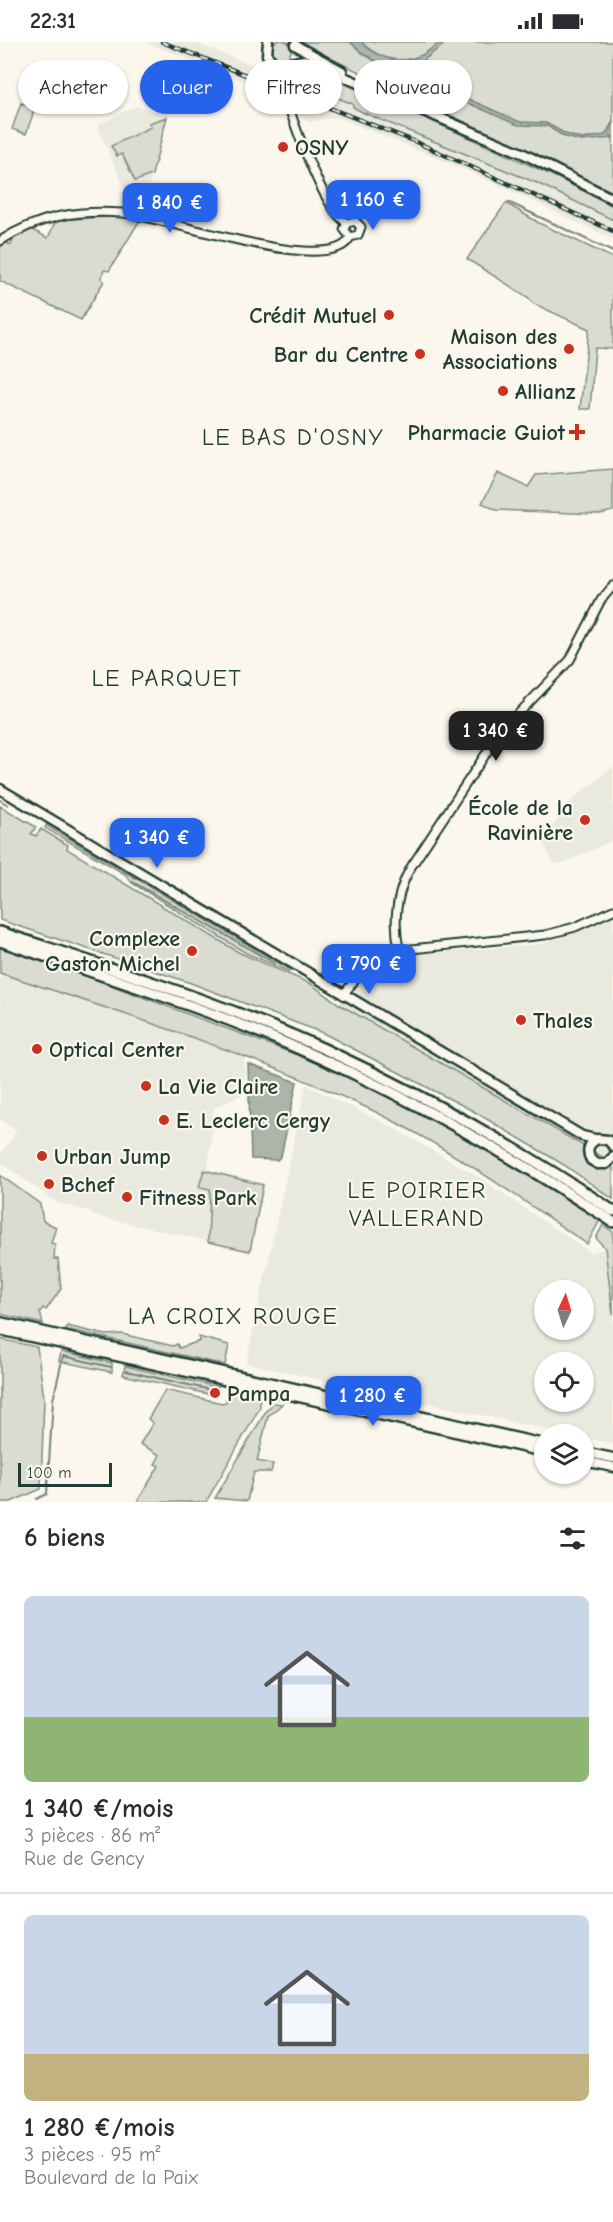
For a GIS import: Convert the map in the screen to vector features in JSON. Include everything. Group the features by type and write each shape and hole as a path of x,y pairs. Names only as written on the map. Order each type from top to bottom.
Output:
{"highway":[{"path":"0,932 168,988 323,1049 465,1119 613,1210"},
{"path":"0,940 227,1019 324,1059 475,1134 613,1222"}],"main road":[{"path":"268,42 266,51 273,60"},
{"path":"291,60 296,54 295,44"},
{"path":"295,44 306,53 354,77"},
{"path":"431,114 522,153 613,199"},
{"path":"0,789 582,1136 599,1139 612,1145 613,1132"},
{"path":"588,1148 613,1132"},
{"path":"582,1136 588,1148 588,1155 594,1163 602,1164 612,1159"},
{"path":"0,1322 534,1442"},
{"path":"0,1330 534,1450"},
{"path":"594,1454 613,1458"},
{"path":"594,1463 613,1467"}],"street":[{"path":"291,114 303,148 336,213 347,223"},
{"path":"0,241 50,216 135,214 300,253 342,246 350,237 358,236 361,227 355,221 347,223"},
{"path":"347,223 344,230 350,237"},
{"path":"399,949 396,924 397,902 401,884 413,862 499,734 570,660 601,600 613,586"},
{"path":"343,995 371,961 399,949 545,935 575,927 613,910"}],"shaded area":[{"path":"277,41 285,41 290,46 290,54 285,59 277,59 272,54 272,46"},
{"path":"145,42 192,42 245,62 245,82 233,77 233,60 191,60"},
{"path":"301,42 613,42 613,192 448,114 472,114 472,60 354,60 354,70 342,64 342,60 334,60 302,45"},
{"path":"350,42 361,42 382,56 397,60 373,60"},
{"path":"447,42 424,60 397,60 422,55 436,45"},
{"path":"342,81 354,86 354,108 353,104 342,100"},
{"path":"342,100 354,105 354,114 366,114 537,183 613,220 613,239 468,171 337,117 310,122 299,117 298,114 342,114"},
{"path":"472,101 520,122 546,123 566,134 582,139 605,135 613,121 610,134 613,138 582,141 565,137 547,126 518,125 472,105"},
{"path":"136,106 140,107 140,114 168,114 149,186 143,192 127,194 97,125 120,114 128,114 128,110"},
{"path":"18,112 18,114 33,114 26,134 12,129"},
{"path":"366,114 416,114 556,177 613,206 613,220 537,183"},
{"path":"167,117 152,175 135,181 122,154 117,156 111,146 151,127 149,123"},
{"path":"506,203 539,223 613,258 613,349 595,348 590,409 580,409 589,329 532,303 529,298 467,259"},
{"path":"123,216 140,220 109,271 104,270 101,278 104,281 81,320 0,281 0,247 6,243 11,245 14,238 31,229 48,238 56,220"},
{"path":"613,469 613,511 600,514 496,510 482,503 498,473 528,487 536,475"},
{"name":"École de la Ravinière","path":"613,766 613,840 564,863 554,864 542,840 572,800"},
{"path":"0,806 36,827 31,834 36,836 41,829 68,845 67,849 240,953 311,984 339,1004 613,1163 613,1199 564,1165 475,1112 323,1033 188,982 0,920"},
{"path":"46,825 290,970 289,972 246,953 132,883 125,874 45,828"},
{"path":"613,915 613,1163 338,1004 383,964 408,955 542,944"},
{"path":"0,946 308,1059 398,1100 469,1138 601,1218 587,1244 442,1148 350,1100 221,1048 0,973"},
{"path":"0,973 244,1054 245,1093 214,1108 208,1170 265,1183 250,1251 92,1215 92,1212 57,1203 0,1162 0,1155 17,1132 0,1119"},
{"path":"248,1064 297,1082 281,1156 277,1160 251,1159"},
{"path":"306,1085 382,1122 474,1174 591,1253 605,1248 613,1315 613,1444 594,1440 594,1424 534,1424 534,1427 246,1363"},
{"path":"204,1170 263,1185 250,1251 208,1242 210,1189 199,1187"},
{"path":"0,1175 40,1204 43,1221 56,1227 51,1243 55,1244 54,1259 58,1259 61,1289 46,1310 43,1308 40,1312 43,1324 0,1314"},
{"path":"603,1225 613,1232 613,1315 605,1248 596,1238"},
{"path":"67,1326 106,1335 122,1334 173,1346 177,1344 179,1348 200,1341 199,1337 229,1345 225,1365 66,1329"},
{"path":"0,1339 37,1347 44,1398 41,1489 11,1502 0,1502"},
{"path":"61,1351 112,1363 112,1372 59,1361"},
{"path":"125,1366 218,1387 213,1395 123,1375"},
{"path":"229,1388 259,1395 260,1407 206,1502 137,1502 159,1466 155,1464 160,1455 140,1444 153,1423 148,1419 165,1390 222,1403 226,1402"},
{"path":"274,1403 282,1404 268,1416 257,1461 273,1464 271,1472 254,1472 247,1501 215,1498 266,1411"}],"waterway":[{"path":"508,202 613,252"},
{"path":"0,800 8,805"},
{"path":"133,882 274,963"},
{"path":"37,1499 47,1494 53,1400 63,1356 111,1367"},
{"path":"126,1371 211,1390"}],"railway":[{"path":"162,42 416,142 613,231"}],"place":[{"name":"OSNY","path":"283,147"},
{"name":"Crédit Mutuel","path":"389,315"},
{"name":"Maison des Associations","path":"569,349"},
{"name":"Bar du Centre","path":"420,354"},
{"name":"Allianz","path":"503,391"},
{"name":"Pharmacie Guiot","path":"577,432"},
{"name":"École de la Ravinière","path":"585,820"},
{"name":"Complexe Gaston Michel","path":"192,951"},
{"name":"Thales","path":"521,1020"},
{"name":"Optical Center","path":"37,1049"},
{"name":"La Vie Claire","path":"146,1086"},
{"name":"E. Leclerc Cergy","path":"164,1120"},
{"name":"Urban Jump","path":"42,1156"},
{"name":"Bchef","path":"49,1184"},
{"name":"Fitness Park","path":"127,1197"},
{"name":"Pampa","path":"215,1393"}],"district":[{"name":"LE BAS D'OSNY","path":"293,437"},
{"name":"LE PARQUET","path":"167,678"},
{"name":"LE POIRIER VALLERAND","path":"417,1204"},
{"name":"LA CROIX ROUGE","path":"233,1316"}]}
